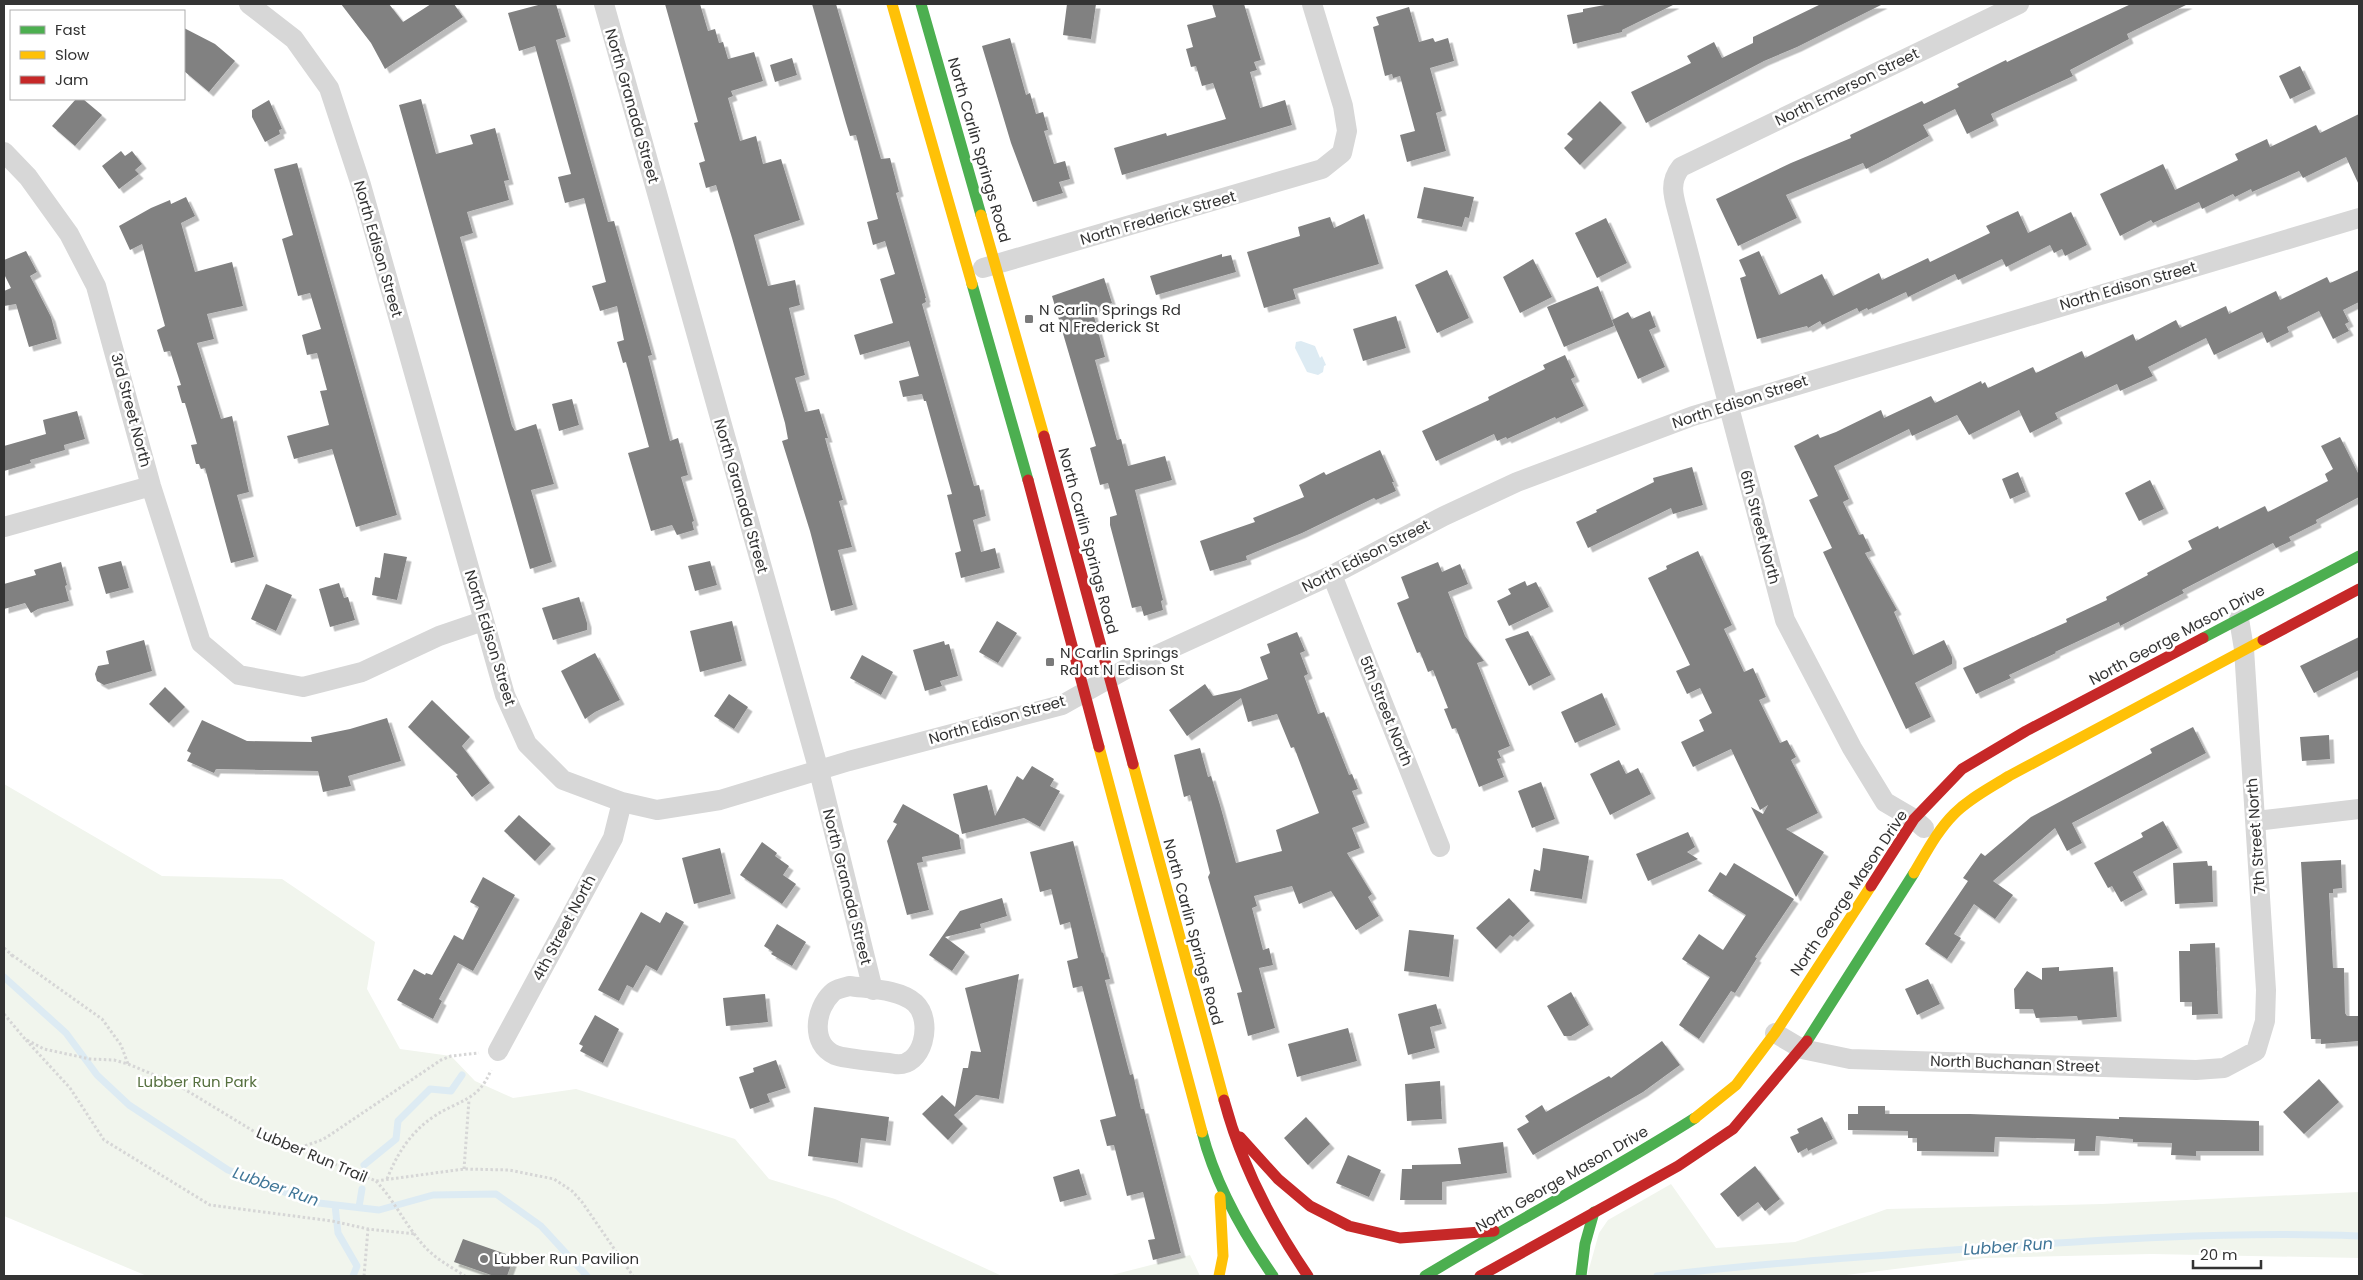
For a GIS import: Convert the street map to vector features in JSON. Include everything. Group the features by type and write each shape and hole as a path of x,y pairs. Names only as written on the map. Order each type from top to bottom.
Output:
{"main road":[{"name":"North Carlin Springs Road","path":"927,5 1231,1127 1245,1167 1263,1206 1287,1247 1308,1276"},
{"path":"894,9 1027,476 1203,1136 1218,1178 1241,1225 1273,1276"},
{"name":"North George Mason Drive","path":"1425,1276 1501,1230 1657,1142 1696,1117 1736,1085 1775,1033 1914,819 1962,769 2026,731 2359,556"},
{"path":"1480,1276 1678,1166 1733,1129 1802,1049 1935,838 1953,815 1973,798 2009,776 2359,589"},
{"path":"1231,1127 1278,1179 1310,1206 1349,1226 1400,1238 1501,1230"},
{"path":"1218,1178 1223,1231 1223,1256 1219,1276"},
{"path":"1581,1276 1594,1212"},
{"path":"1494,1276 1508,1274"}],"street":[{"name":"North Edison Street","path":"249,4 294,39 329,88 361,185 505,695 526,744 563,780 622,802 657,810 720,800 1062,704 1109,678 1332,575 1444,516 1527,478 1728,404 2359,218"},
{"name":"North Granada Street","path":"604,4 818,771 873,990"},
{"name":"North Frederick Street","path":"969,272 1322,169 1342,153 1347,131 1343,106 1312,4"},
{"name":"North Emerson Street","path":"1676,173 1681,167 2019,4"},
{"path":"894,9 927,5"},
{"name":"3rd Street North","path":"4,152 28,177 69,234 96,286 151,486 201,643 239,675 303,686 362,672 439,636 483,621"},
{"name":"6th Street North","path":"1676,173 1672,190 1785,620 1852,748 1885,802 1914,819 1935,838"},
{"path":"4,527 151,486"},
{"name":"5th Street North","path":"1332,575 1440,847"},
{"name":"7th Street North","path":"2239,620 2244,649 2266,990 2265,1021 2256,1051"},
{"name":"4th Street North","path":"498,1051 613,838 622,802"},
{"path":"2256,821 2359,809"},
{"name":"North Granada Street","path":"849,986 873,990 897,994 915,1004 925,1022 924,1040 916,1056 899,1065 834,1055 820,1040 817,1023 821,1007 832,992 849,986"},
{"name":"North Buchanan Street","path":"1775,1033 1802,1049 1850,1059 2196,1070 2224,1068 2256,1051"}],"path":[{"path":"4,948 11,956 102,1019 121,1045 128,1064"},
{"name":"Lubber Run Trail","path":"4,1014 25,1039 44,1049 74,1056 114,1060 128,1064 176,1084 256,1132 296,1150 376,1181 464,1169 509,1170 554,1179 572,1191 582,1202 633,1276"},
{"path":"25,1039 70,1088 104,1140 210,1205 332,1221 368,1229 415,1234"},
{"path":"296,1150 303,1146 316,1144 441,1060 451,1056 498,1051 486,1082 469,1100 434,1117 414,1133 395,1158 387,1179"},
{"path":"464,1169 469,1100"},
{"path":"376,1181 389,1194 415,1234 435,1257 465,1276"},
{"path":"364,1276 368,1229"}],"green space":[{"name":"Lubber Run Park","path":"4,784 162,876 282,879 375,942 367,989 400,1049 451,1056 475,1081 513,1098 576,1089 735,1139 769,1179 835,1199 1002,1276 147,1276 4,1216"},
{"path":"1671,1184 1716,1248 1795,1242 1887,1209 2102,1204 2359,1192 2359,1258 2152,1254 1985,1258 1838,1276 1587,1276 1599,1233 1608,1220"},
{"path":"1190,1255 1200,1276 1108,1276"}],"shaded area":[{"path":"1301,341 1315,346 1320,358 1322,356 1326,365 1323,372 1318,375 1307,372 1295,348 1296,342"}],"building":[{"path":"341,4 389,4 403,22 431,4 454,4 463,17 385,69 371,43"},
{"path":"542,4 556,4 566,37 556,40 608,222 614,221 645,330 652,355 648,356 670,441 678,438 688,475 681,477 694,521 692,522 694,530 677,535 672,525 651,531 628,453 649,447 626,362 623,363 617,342 624,340 617,306 600,311 592,286 606,282 584,198 565,203 558,177 571,174 535,46 519,51 508,13"},
{"path":"665,4 700,4 708,31 715,29 719,43 723,42 728,59 754,52 763,81 731,91 733,96 728,98 740,141 756,136 763,164 781,159 800,220 754,235 768,286 795,280 800,305 789,308 805,375 795,378 805,412 819,409 828,438 825,438 843,500 839,501 852,547 838,550 853,605 831,611 810,531 782,441 788,439 785,423 732,238 716,185 706,188 699,163 705,161 694,123 698,122"},
{"path":"812,4 836,4 881,159 890,158 899,192 896,193 926,298 926,302 922,304 974,486 979,485 986,516 973,520 981,552 995,548 1000,568 961,578 955,553 961,551 947,495 952,494 926,401 924,401 922,394 903,397 899,381 919,376 909,341 860,355 854,335 893,323 880,279 895,274 885,241 873,245 867,222 878,219 856,135 850,136"},
{"path":"1067,4 1096,4 1091,39 1063,35"},
{"path":"1212,4 1244,4 1261,60 1254,62 1257,70 1250,72 1260,108 1285,100 1292,125 1122,175 1114,148 1166,133 1167,136 1226,119 1213,83 1202,86 1196,66 1191,67 1186,49 1193,47 1187,25 1216,17"},
{"path":"1610,4 1675,4 1622,30 1622,32 1573,44 1567,15 1583,12 1583,9"},
{"path":"1821,4 1883,4 1797,47 1764,61 1646,123 1631,92 1691,63 1687,56 1714,42 1722,58 1753,43 1753,37"},
{"path":"2131,4 2188,4 2127,34 2129,39 2070,70 2073,76 1991,114 1994,121 1967,134 1955,109 1923,125 1929,136 1888,158 1866,169 1863,163 1786,195 1797,218 1738,246 1716,199 1791,163 1851,138 1850,135 1922,101 1924,104 1959,87 1957,84 2006,60 2007,62"},
{"path":"1409,7 1419,42 1433,38 1435,42 1448,38 1454,61 1430,68 1442,111 1436,113 1446,151 1407,162 1400,135 1415,131 1400,76 1393,78 1392,74 1385,76 1373,27 1379,25 1376,17"},
{"path":"185,29 215,44 235,61 209,92 185,72"},
{"path":"1010,38 1026,95 1030,93 1036,114 1043,112 1048,130 1044,131 1054,164 1065,161 1070,179 1059,182 1063,193 1033,202 1011,143 982,46"},
{"path":"792,58 797,75 775,82 770,65"},
{"path":"2300,66 2311,89 2290,99 2279,76"},
{"path":"421,99 436,154 473,144 470,135 495,128 509,180 504,181 509,200 467,212 473,233 460,237 512,426 515,431 536,424 554,484 531,490 552,562 530,569 399,105"},
{"path":"75,100 84,100 102,115 75,146 52,126"},
{"path":"269,100 282,129 279,130 280,134 265,142 252,117 252,110"},
{"path":"1600,101 1622,123 1580,165 1564,148 1573,139 1567,134"},
{"path":"2359,114 2359,185 2346,157 2303,178 2299,171 2252,192 2251,189 2235,197 2233,194 2202,209 2199,202 2153,223 2151,220 2120,236 2100,194 2163,164 2175,190 2238,160 2235,154 2267,139 2270,147 2316,125 2320,133"},
{"path":"121,151 125,156 132,151 142,164 135,170 139,174 119,189 102,166"},
{"path":"297,163 397,515 356,527 332,449 294,459 287,436 329,425 320,391 327,390 317,353 307,355 302,335 321,329 310,293 298,296 282,239 293,235 274,169"},
{"path":"1424,187 1474,197 1469,218 1465,217 1462,227 1417,218"},
{"path":"186,197 195,216 181,223 195,272 232,262 243,306 207,314 214,339 197,343 221,419 232,416 249,492 237,495 254,557 231,563 205,468 201,469 199,464 196,464 191,445 197,444 185,403 182,403 177,386 181,385 170,351 164,352 157,330 165,326 142,244 130,250 119,226 151,208 170,200 171,204"},
{"path":"2018,211 2028,233 2071,212 2087,245 2065,256 2062,249 2054,253 2050,245 2006,267 2002,259 1958,280 1955,274 1908,297 1906,292 1868,310 1867,308 1859,312 1857,308 1822,325 1820,321 1808,328 1807,326 1757,339 1740,278 1746,276 1739,260 1759,251 1779,295 1822,274 1833,296 1879,273 1882,280 1928,258 1930,262 1990,233 1986,226"},
{"path":"1364,214 1379,264 1293,289 1296,299 1264,308 1247,252 1300,236 1298,227 1330,217 1334,228"},
{"path":"1606,218 1627,263 1597,278 1575,233"},
{"path":"26,251 37,272 30,276 51,317 57,339 29,347 16,304 4,306 4,291 11,288 4,274 4,260"},
{"path":"1222,254 1222,257 1231,255 1236,272 1156,295 1150,276"},
{"path":"1533,259 1552,297 1520,313 1503,277"},
{"path":"1447,270 1469,318 1437,333 1415,285"},
{"path":"2359,270 2359,302 2343,310 2349,322 2345,324 2349,331 2333,339 2319,311 2287,327 2289,332 2267,343 2262,332 2214,355 2206,338 2148,367 2153,376 2120,391 2117,384 2055,413 2058,419 2030,433 2019,410 1969,435 1957,415 1912,436 1909,429 1834,466 1849,499 1843,502 1859,535 1863,534 1871,551 1865,553 1897,610 1894,612 1913,655 1944,640 1952,657 1952,664 1915,683 1931,717 1906,729 1823,552 1832,548 1809,500 1818,496 1794,446 1818,434 1820,438 1836,432 1881,410 1884,418 1931,396 1935,403 1981,381 1982,384 1985,382 1988,388 2033,367 2036,373 2082,351 2085,358 2133,334 2136,341 2176,320 2180,328 2226,306 2229,314 2276,291 2280,300 2327,277 2330,283"},
{"path":"1104,278 1112,303 1092,309 1105,357 1095,360 1117,440 1121,439 1128,466 1165,456 1172,480 1135,490 1163,600 1161,601 1163,610 1144,616 1141,606 1132,608 1110,525 1110,517 1117,515 1108,483 1100,485 1090,448 1096,446 1052,296"},
{"path":"1598,286 1614,326 1564,347 1547,307"},
{"path":"1650,311 1656,327 1649,330 1665,367 1638,379 1612,320 1628,312 1632,319"},
{"path":"1396,316 1406,348 1363,361 1353,329"},
{"path":"1565,355 1575,377 1571,379 1584,406 1507,439 1506,437 1497,441 1494,434 1436,461 1422,431 1489,400 1488,397 1545,369 1543,365"},
{"path":"572,399 579,425 559,431 552,404"},
{"path":"77,411 85,439 64,445 65,450 30,460 31,463 4,471 4,446 46,434 43,420"},
{"path":"2340,437 2359,475 2359,497 2316,520 2317,523 2289,537 2291,541 2276,548 2273,543 2182,590 2184,593 2120,626 2119,622 2055,652 2009,675 2011,678 1976,694 1963,668 2067,622 2066,619 2107,600 2106,597 2192,549 2188,541 2218,526 2219,529 2265,506 2268,512 2328,481 2325,474 2333,469 2321,446"},
{"path":"1380,450 1396,491 1376,500 1374,498 1302,533 1246,556 1247,560 1210,571 1200,541 1255,522 1253,518 1304,497 1299,485 1324,472 1326,475"},
{"path":"1692,467 1703,505 1673,514 1671,508 1588,548 1576,522 1597,512 1596,510 1654,482 1653,478"},
{"path":"2018,472 2026,492 2010,499 2002,479"},
{"path":"2150,480 2164,509 2139,521 2125,493"},
{"path":"1698,551 1732,625 1724,629 1744,672 1753,668 1766,697 1759,700 1780,743 1787,740 1796,757 1791,760 1818,813 1786,829 1824,852 1796,897 1751,807 1763,814 1768,805 1760,810 1731,749 1693,767 1681,742 1704,731 1699,720 1712,713 1700,688 1687,694 1676,671 1690,665 1648,578 1667,569 1666,566"},
{"path":"384,553 407,557 397,600 372,595 375,577 380,578"},
{"path":"121,561 129,588 106,594 98,567"},
{"path":"710,561 717,585 695,591 688,566"},
{"path":"61,562 69,601 38,609 31,613 25,603 4,609 4,584 36,575 34,570"},
{"path":"1438,562 1442,572 1460,564 1468,584 1448,592 1465,636 1484,661 1477,663 1510,746 1498,751 1501,758 1497,759 1504,777 1479,787 1456,728 1452,729 1444,709 1448,708 1433,670 1428,672 1420,652 1417,653 1397,603 1409,598 1401,577"},
{"path":"1525,581 1527,586 1536,582 1549,607 1509,626 1497,601 1511,594 1508,589"},
{"path":"339,583 344,598 348,597 355,620 330,627 319,589"},
{"path":"266,584 292,595 276,631 251,619"},
{"path":"579,597 587,623 587,630 553,640 542,608"},
{"path":"732,621 742,661 700,672 690,631"},
{"path":"997,621 1017,633 998,663 979,652"},
{"path":"1528,631 1551,675 1529,686 1505,639"},
{"path":"1297,632 1305,651 1300,653 1308,674 1304,676 1318,714 1324,712 1349,775 1352,774 1358,789 1352,791 1365,823 1352,828 1360,848 1347,853 1372,894 1368,897 1379,916 1356,930 1331,891 1299,904 1292,886 1254,896 1257,906 1252,908 1263,950 1269,948 1273,965 1259,968 1275,1028 1248,1036 1237,993 1242,992 1208,877 1210,873 1190,795 1184,797 1174,755 1200,748 1208,777 1211,776 1236,863 1282,851 1276,830 1319,813 1294,747 1291,748 1277,714 1248,722 1241,698 1187,736 1169,710 1205,684 1213,696 1240,690 1268,679 1260,657 1270,653 1267,644"},
{"path":"2359,637 2359,670 2314,693 2300,666"},
{"path":"144,640 152,671 104,685 97,681 95,674 98,666 109,664 106,651"},
{"path":"944,641 945,645 949,644 958,676 940,681 942,686 925,691 913,650"},
{"path":"595,653 620,700 585,719 561,671"},
{"path":"862,655 893,672 881,695 850,678"},
{"path":"165,687 185,707 169,723 149,704"},
{"path":"1602,693 1616,725 1575,743 1561,712"},
{"path":"729,694 748,707 734,729 714,716"},
{"path":"432,700 470,737 462,746 490,783 472,797 456,776 458,775 408,727"},
{"path":"387,718 401,761 348,776 351,786 323,792 318,771 216,769 214,773 187,761 191,753 187,751 202,720 247,741 312,742 311,737 350,729"},
{"path":"2193,727 2206,753 2072,823 2082,843 2067,851 2055,828 1993,881 2013,895 1995,919 1974,904 1954,934 1961,938 1947,959 1925,944 1968,881 1963,878 1981,853 1985,856 2031,817 2152,753 2150,749"},
{"path":"2329,735 2330,759 2302,761 2300,737"},
{"path":"1619,760 1626,774 1638,768 1651,794 1610,815 1590,774"},
{"path":"1032,766 1054,779 1050,786 1060,791 1040,827 1024,818 962,834 953,794 987,785 995,816 1017,776 1023,780"},
{"path":"1541,782 1555,819 1532,828 1518,791"},
{"path":"903,804 959,835 961,849 922,857 923,862 917,863 929,910 907,915 887,841 897,824 893,822"},
{"path":"519,815 551,844 535,861 504,831"},
{"path":"2163,821 2178,848 2133,872 2143,890 2121,902 2112,886 2108,888 2094,863 2143,837 2141,833"},
{"path":"1688,832 1695,847 1687,852 1698,859 1648,881 1636,854"},
{"path":"1073,841 1110,979 1105,980 1130,1075 1133,1074 1141,1109 1144,1109 1181,1253 1153,1260 1148,1240 1155,1239 1143,1192 1127,1196 1114,1145 1107,1146 1100,1120 1116,1116 1082,986 1073,988 1067,961 1078,958 1070,922 1060,925 1051,889 1040,892 1030,852"},
{"path":"762,842 777,853 775,856 789,866 783,875 796,884 782,904 740,875"},
{"path":"720,848 731,894 694,904 682,858"},
{"path":"1543,848 1589,856 1582,899 1530,891 1534,869 1540,871"},
{"path":"2341,860 2342,888 2333,889 2333,893 2329,893 2333,968 2344,968 2345,1013 2347,1016 2359,1016 2359,1041 2321,1044 2321,1039 2311,1039 2301,862"},
{"path":"2207,861 2208,866 2212,866 2213,902 2175,904 2173,863"},
{"path":"1734,863 1794,899 1755,957 1757,958 1735,993 1731,991 1699,1039 1679,1025 1710,977 1682,959 1699,934 1723,950 1746,915 1708,891 1720,872 1726,876"},
{"path":"483,877 515,895 473,971 458,963 439,999 442,1001 433,1019 397,1000 414,969 425,975 426,973 432,975 454,935 463,940 479,907 470,902"},
{"path":"1002,898 1007,916 980,924 981,928 945,937 965,952 952,971 929,955 960,911"},
{"path":"1509,898 1530,921 1513,937 1510,935 1496,949 1476,928"},
{"path":"641,912 660,923 666,912 684,922 657,971 646,965 633,988 627,985 619,1001 598,990"},
{"path":"777,924 806,942 792,966 771,954 773,952 764,946"},
{"path":"1409,930 1454,935 1449,977 1404,971"},
{"path":"2215,943 2218,1014 2192,1015 2192,1002 2180,1002 2179,951 2190,951 2190,944"},
{"path":"2059,967 2059,971 2113,967 2117,1017 2078,1020 2077,1016 2036,1018 2033,1009 2015,1009 2014,989 2027,971 2042,980 2042,968"},
{"path":"1019,974 999,1099 976,1095 954,1115 963,1124 948,1140 922,1114 942,1095 955,1107 963,1068 968,1068 971,1051 981,1052 965,988"},
{"path":"1928,979 1940,1004 1917,1015 1905,989"},
{"path":"1571,992 1589,1025 1571,1036 1564,1036 1547,1006"},
{"path":"765,994 768,1022 726,1026 723,998"},
{"path":"1436,1004 1442,1024 1430,1027 1435,1048 1408,1055 1398,1014"},
{"path":"595,1015 619,1029 603,1063 580,1051 583,1046 579,1044"},
{"path":"1348,1028 1357,1061 1297,1077 1288,1044"},
{"path":"1662,1041 1680,1065 1643,1092 1533,1155 1517,1129 1529,1122 1525,1116 1542,1105 1546,1112 1609,1076 1611,1078"},
{"path":"776,1060 786,1088 767,1094 770,1102 750,1109 739,1077 754,1072 753,1068"},
{"path":"2319,1079 2339,1102 2304,1134 2283,1112"},
{"path":"1440,1081 1442,1119 1407,1121 1405,1084"},
{"path":"1858,1106 1885,1106 1885,1114 1970,1114 2259,1121 2259,1151 2196,1151 2196,1156 2171,1155 2172,1143 2133,1142 2133,1139 2096,1136 2095,1151 2074,1151 2075,1139 1995,1137 1994,1152 1917,1151 1917,1138 1908,1138 1908,1131 1848,1130 1848,1114 1858,1114"},
{"path":"814,1107 889,1117 886,1141 861,1138 858,1163 808,1156"},
{"path":"1306,1117 1330,1144 1308,1165 1284,1138"},
{"path":"1822,1117 1833,1139 1808,1151 1807,1148 1798,1153 1790,1137 1799,1133 1797,1129"},
{"path":"1503,1142 1507,1173 1442,1182 1442,1200 1400,1200 1402,1169 1412,1169 1412,1165 1461,1164 1458,1148"},
{"path":"1348,1155 1381,1170 1369,1197 1336,1183"},
{"path":"1755,1166 1780,1199 1765,1211 1758,1202 1738,1217 1720,1194"},
{"path":"1079,1169 1087,1195 1060,1202 1053,1177"},
{"name":"Lubber Run Pavilion","path":"463,1239 514,1257 507,1276 494,1276 454,1262"}],"waterway":[{"name":"Lubber Run","path":"4,977 66,1033 97,1075 129,1105 228,1170 310,1202 379,1210 433,1195 496,1194 541,1226 587,1276"},
{"path":"364,1165 396,1139 398,1121 430,1089 451,1091 462,1075"},
{"path":"359,1207 362,1189"},
{"path":"335,1205 338,1233 357,1266 353,1276"},
{"name":"Lubber Run","path":"1657,1276 1734,1267 2113,1240 2261,1235 2359,1236"}],"traffic: fast":[{"path":"921,4 981,215"},
{"path":"972,284 1028,480"},
{"path":"2203,638 2359,556"},
{"path":"1807,1041 1914,873"},
{"path":"1425,1276 1628,1159 1695,1118"},
{"path":"1202,1132 1222,1189 1251,1243 1273,1276"},
{"path":"1581,1276 1585,1244 1594,1212"}],"traffic: slow":[{"path":"892,4 972,284"},
{"path":"981,215 1044,436"},
{"path":"1914,873 1942,828 1960,808 1973,798 2009,776 2263,640"},
{"path":"1099,747 1202,1132"},
{"path":"1133,764 1224,1100"},
{"path":"1695,1118 1736,1085 1775,1033 1871,886"},
{"path":"1219,1276 1223,1256 1220,1197"}],"traffic: jam":[{"path":"1044,436 1133,764"},
{"path":"1028,480 1099,747"},
{"path":"2263,640 2359,589"},
{"path":"1871,886 1914,819 1962,769 2026,731 2203,638"},
{"path":"1480,1276 1678,1166 1733,1129 1807,1041"},
{"path":"1224,1100 1239,1147 1258,1192 1294,1256 1308,1276"},
{"path":"1240,1137 1278,1179 1310,1206 1349,1226 1400,1238 1494,1231"}],"place":[{"name":"N Carlin Springs Rd at N Frederick St","path":"1029,319"},
{"name":"N Carlin Springs Rd at N Edison St","path":"1050,662"},
{"name":"Lubber Run Pavilion","path":"484,1259"}]}
